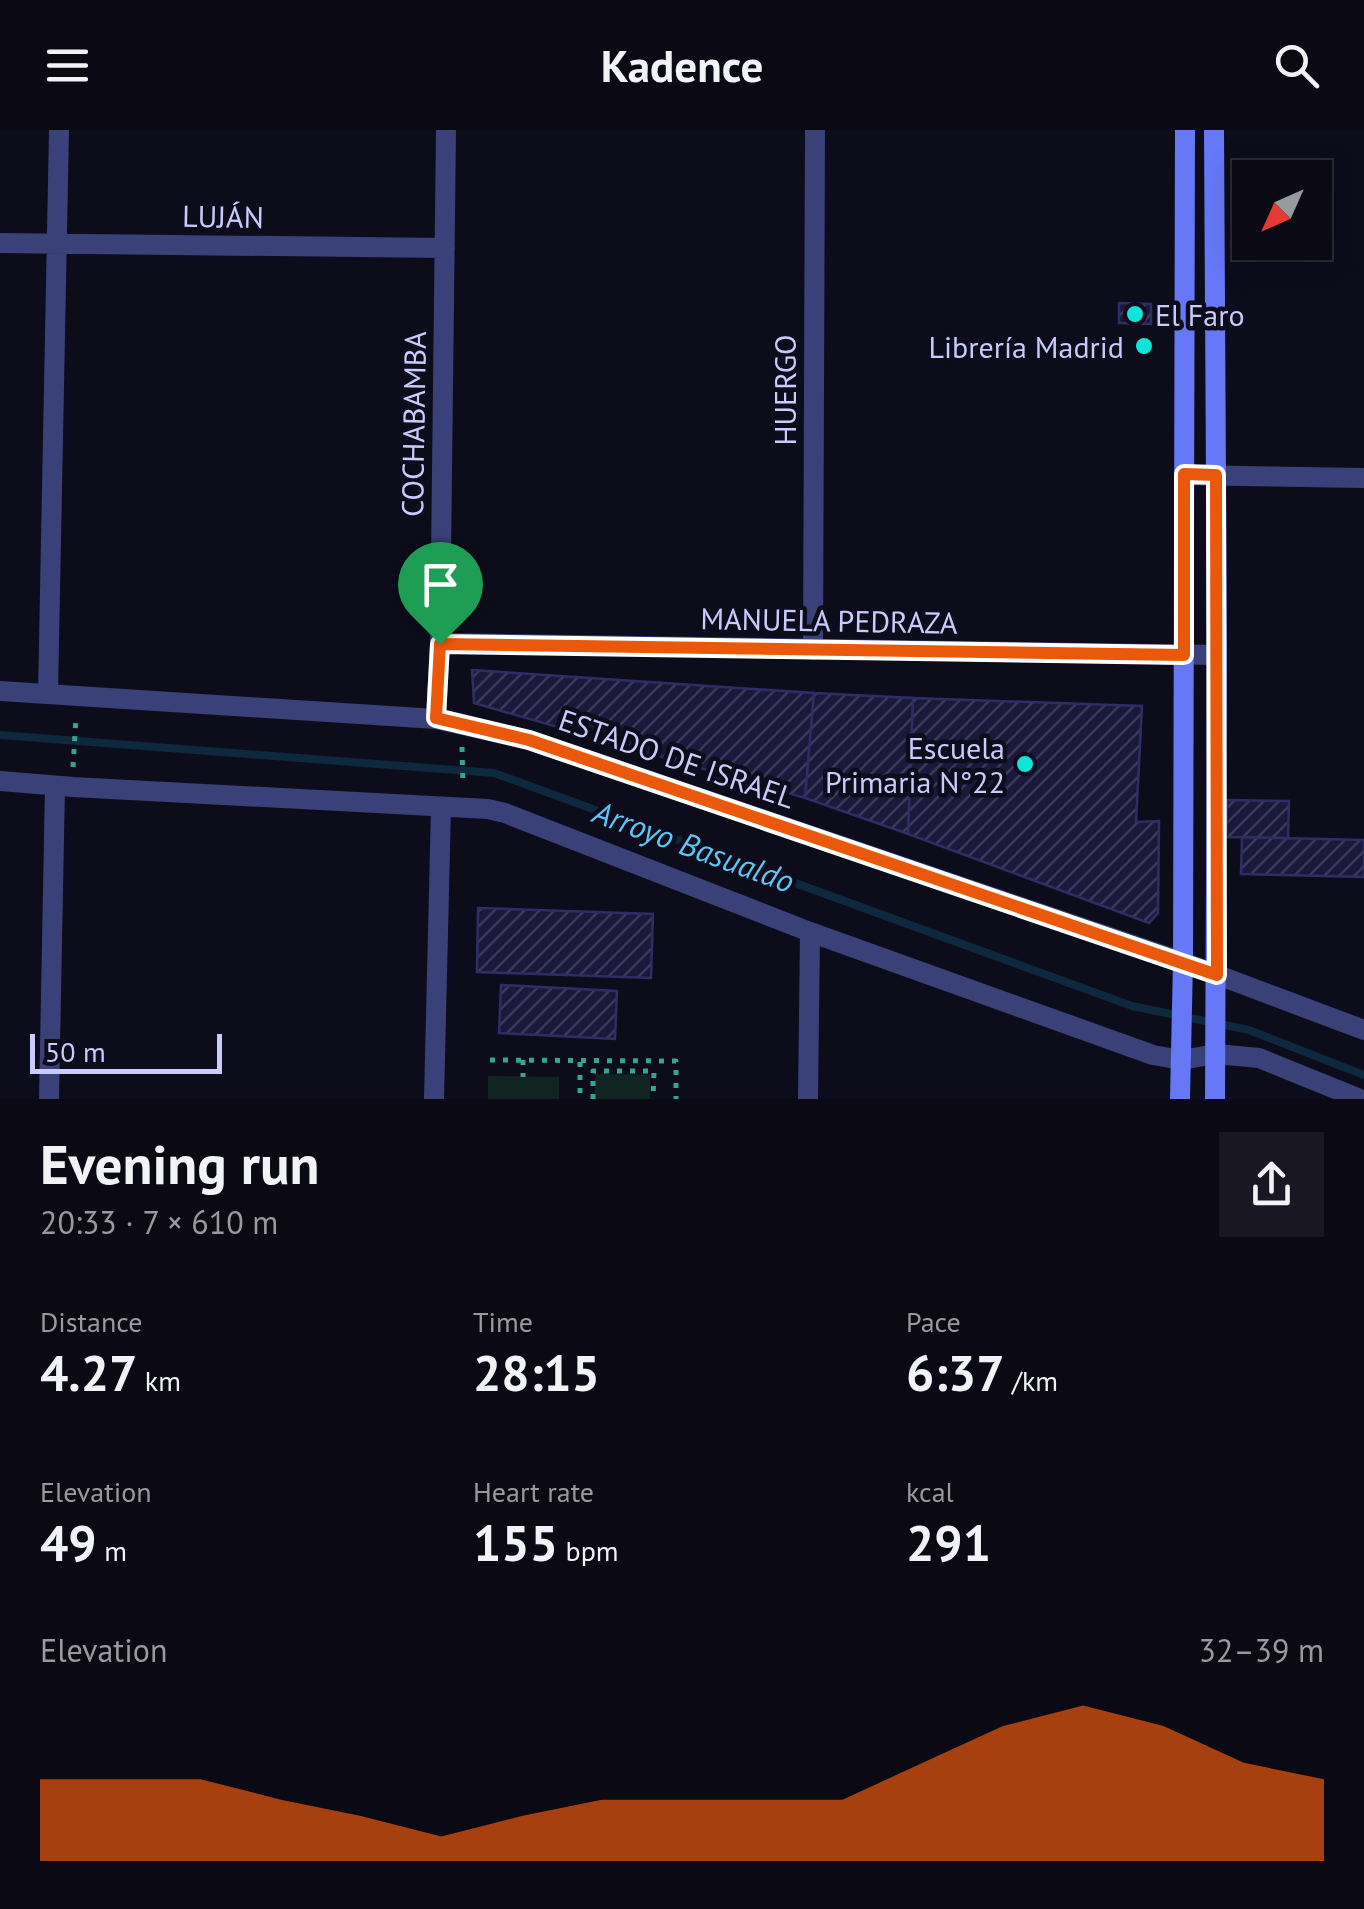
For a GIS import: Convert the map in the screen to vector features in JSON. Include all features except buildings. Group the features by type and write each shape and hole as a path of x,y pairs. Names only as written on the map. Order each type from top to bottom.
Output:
{"main road":[{"path":"1180,1099 1184,130"},
{"path":"1214,130 1215,1099"}],"street":[{"path":"48,694 58,130"},
{"name":"COCHABAMBA","path":"436,718 446,130"},
{"name":"HUERGO","path":"813,650 815,130"},
{"name":"LUJÁN","path":"0,244 445,248"},
{"path":"1184,474 1364,478"},
{"name":"MANUELA PEDRAZA","path":"440,644 1216,655"},
{"name":"ESTADO DE ISRAEL","path":"0,691 436,718 529,740 1183,962 1364,1030"},
{"path":"0,780 488,809 810,932 1153,1055 1181,1060 1216,1054 1259,1058 1360,1099"},
{"path":"49,1099 56,786"},
{"path":"434,1099 441,807"},
{"path":"808,1099 810,932"}],"path":[{"path":"73,771 76,724"},
{"path":"462,753 462,788"},
{"path":"490,1060 676,1061 676,1099"},
{"path":"523,1060 523,1076"},
{"path":"580,1060 580,1099"},
{"path":"592,1099 593,1071 654,1072 654,1099"}],"green space":[{"path":"595,1074 650,1075 650,1099 595,1099"},
{"path":"488,1076 559,1077 559,1099 488,1099"}],"waterway":[{"name":"Arroyo Basualdo","path":"0,735 494,773 1132,1006 1249,1030 1364,1075"}],"place":[{"name":"El Faro","path":"1135,314"},
{"name":"Librería Madrid","path":"1144,346"},
{"name":"Escuela Primaria N°22","path":"1025,764"}],"route":[{"path":"1184,474 1216,475 1217,975 529,740 436,718 440,644 1184,655 1184,474"}]}
